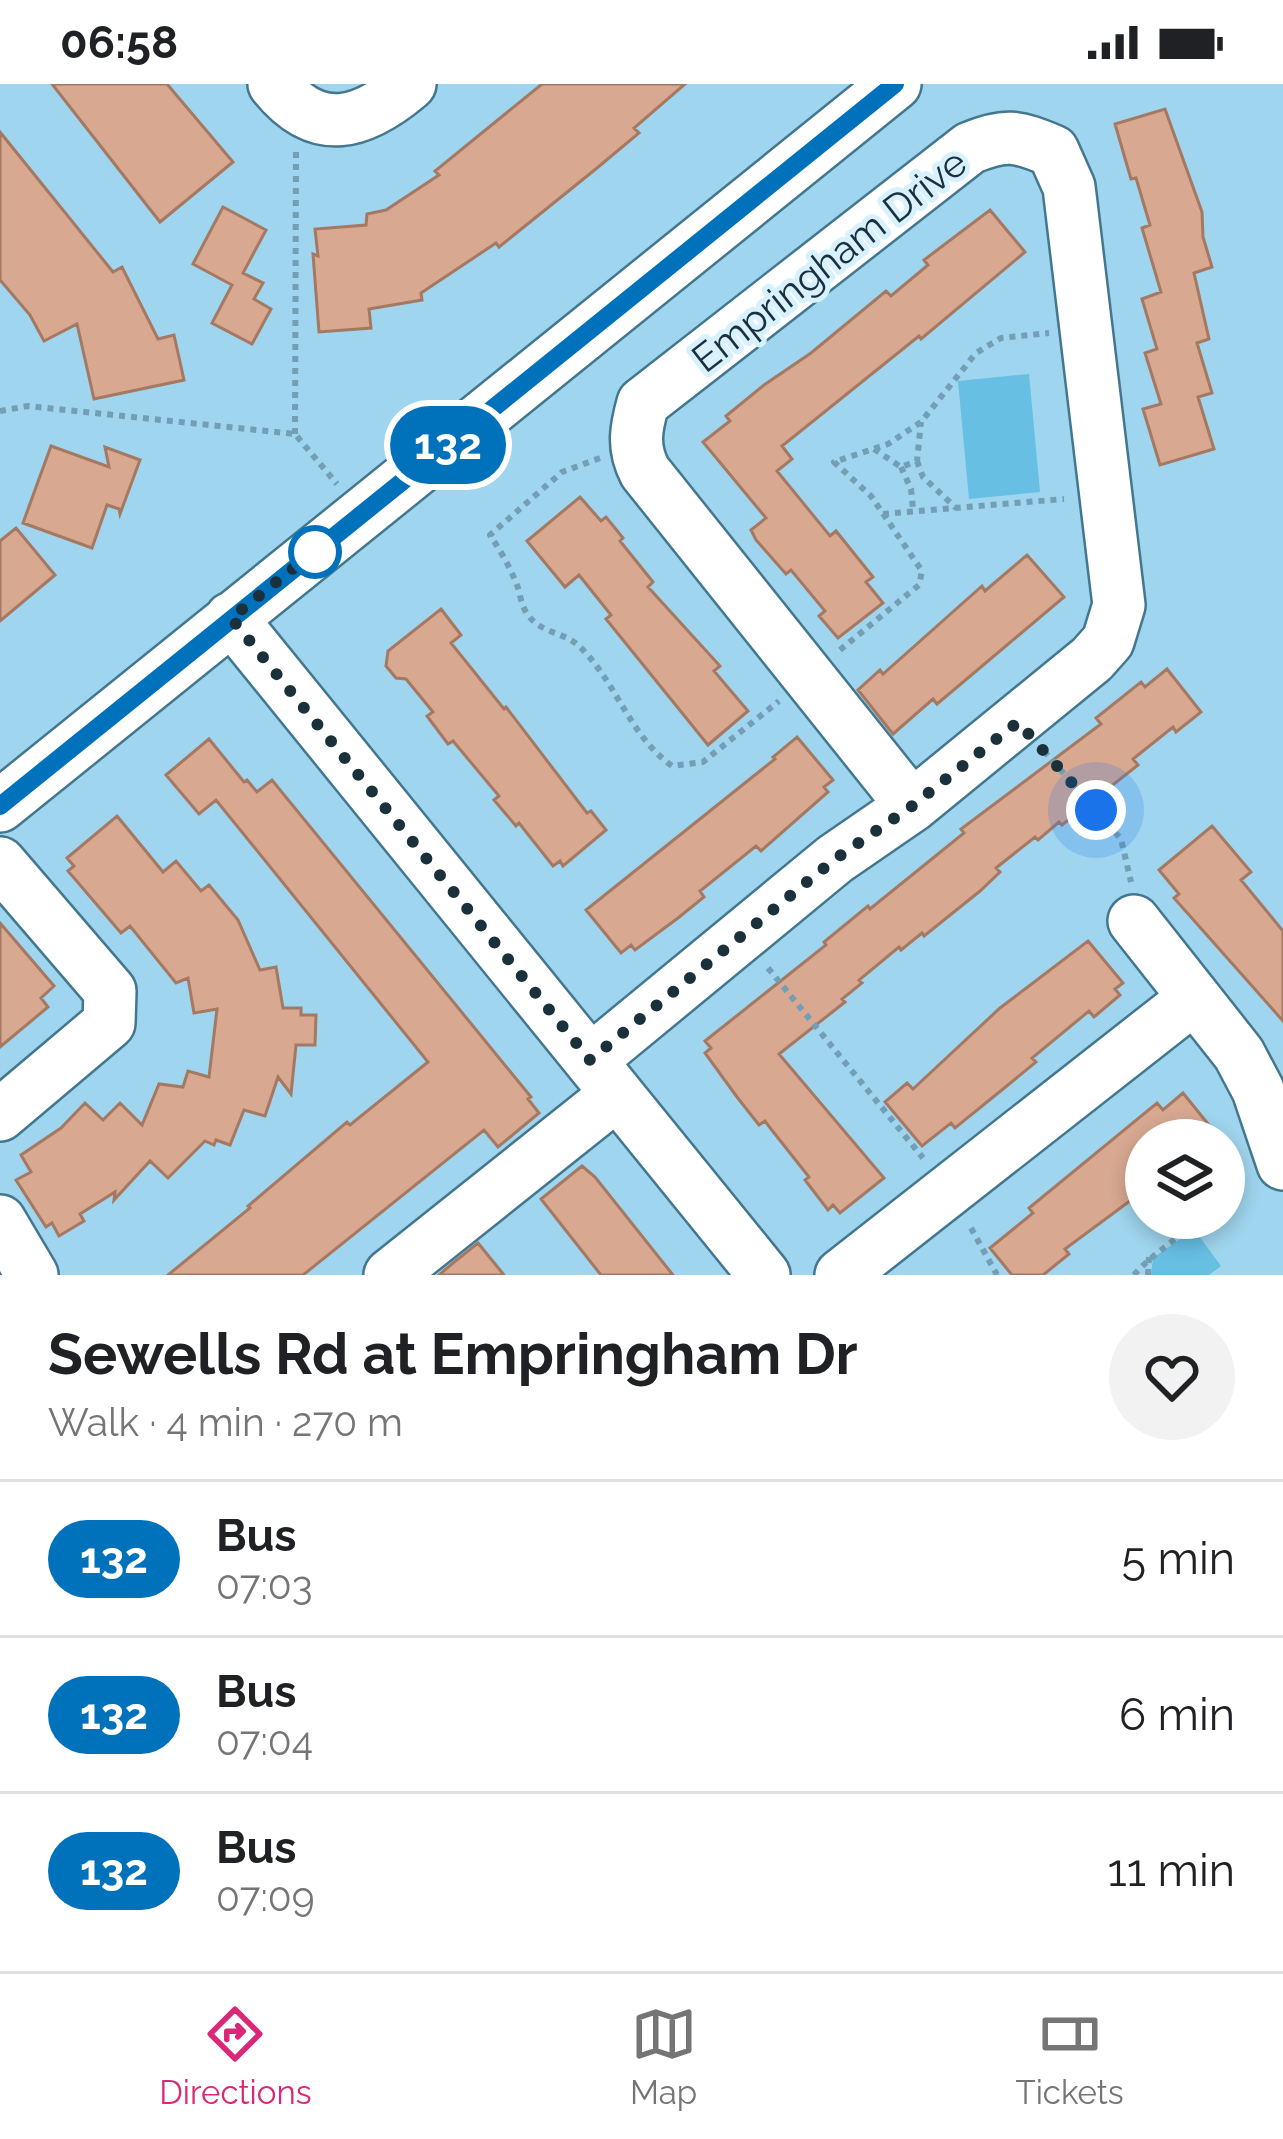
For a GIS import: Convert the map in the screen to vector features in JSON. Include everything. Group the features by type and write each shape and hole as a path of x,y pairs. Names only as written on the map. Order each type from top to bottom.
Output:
{"street":[{"path":"285,96 315,117 351,120 384,106 410,84"},
{"path":"0,806 895,84"},
{"name":"Empringham Drive","path":"390,1275 604,1077 742,936 835,859 912,806 1018,722 1108,641 1119,605 1070,187 1053,151 1020,137 998,137 970,148 643,403 636,426 635,446 645,472 912,806"},
{"path":"231,618 764,1275"},
{"path":"0,863 110,991 109,1023 0,1115"},
{"path":"1134,921 1239,1054 1258,1090 1283,1164"},
{"path":"841,1275 1193,999"},
{"path":"0,1221 32,1275"}],"path":[{"path":"285,96 295,434 362,514"},
{"path":"0,412 28,406 295,434"},
{"path":"921,422 917,461 928,481 958,510"},
{"path":"874,449 901,467 911,489 913,511"},
{"path":"901,467 917,461"},
{"path":"911,489 928,481"},
{"path":"883,514 1103,495"},
{"path":"1018,722 1121,839 1134,921"},
{"path":"742,936 949,1189 997,1275"},
{"path":"1134,1275 1174,1239"},
{"path":"1148,1275 1149,1257"}],"shaded area":[{"path":"1029,374 1040,492 969,499 958,381"},
{"path":"1180,1239 1201,1239 1221,1266 1209,1275 1151,1275 1153,1258"}],"building":[{"path":"52,84 167,84 233,162 160,222"},
{"path":"542,84 685,84 634,128 639,133 597,168 499,247 496,243 421,293 422,300 369,309 371,328 319,332 315,229 366,225 367,214 386,210 439,175 435,171"},
{"path":"1165,109 1202,212 1212,267 1194,273 1209,339 1197,343 1212,393 1198,397 1214,449 1160,465 1143,409 1161,404 1145,353 1157,349 1142,299 1161,292 1142,228 1150,225 1115,124"},
{"path":"0,132 113,272 122,267 158,339 174,335 184,380 94,399 77,324 44,341 30,315 0,280"},
{"path":"223,207 266,230 243,273 263,283 254,299 271,309 252,344 212,323 232,285 193,264"},
{"path":"990,210 1025,252 782,446 792,459 777,471 830,536 836,531 873,577 866,582 883,603 838,638 819,616 825,611 791,570 786,574 756,540 751,530 766,518 703,442 764,385 886,291 891,296 928,265 924,260"},
{"path":"51,446 109,467 105,447 140,460 120,514 107,505 92,548 23,523"},
{"path":"580,497 623,538 620,541 653,582 648,587 720,666 714,671 748,711 708,745 606,619 611,615 579,575 565,587 527,541"},
{"path":"16,528 55,575 0,621 0,541"},
{"path":"1027,555 1064,597 937,704 933,699 893,734 858,690 880,670 883,674 982,586 985,591"},
{"path":"441,609 461,635 451,643 587,813 591,811 606,830 563,866 560,861 553,866 519,823 516,826 494,800 499,796 427,716 433,712 406,679 396,678 386,666 388,651"},
{"path":"1167,669 1201,712 1133,759 1138,765 1062,825 1059,822 1038,840 1035,837 996,868 1000,872 980,891 924,936 899,947 859,980 862,983 842,999 845,1002 779,1054 884,1178 840,1213 833,1205 828,1210 765,1121 759,1125 737,1097 705,1053 711,1048 705,1041 964,833 961,829 1101,724 1096,718 1141,682 1145,687"},
{"path":"797,737 833,780 824,787 828,792 761,851 756,846 700,891 704,897 678,918 635,950 631,945 621,953 586,910"},
{"path":"209,739 257,792 272,780 531,1097 539,1113 498,1147 484,1130 303,1275 168,1275 347,1122 350,1125 428,1062 216,800 199,814 166,775"},
{"path":"117,816 163,872 176,861 201,891 209,885 238,920 260,970 276,967 283,1008 301,1008 301,1015 316,1015 315,1045 296,1045 291,1094 278,1077 265,1116 244,1110 230,1145 205,1141 168,1178 150,1161 114,1200 115,1192 80,1214 84,1221 59,1236 52,1223 46,1227 16,1180 31,1172 21,1155 61,1128 85,1103 103,1120 120,1103 142,1125 159,1084 183,1087 188,1071 209,1077 217,1009 194,1013 188,978 176,983 130,926 121,933 68,871 74,866 67,858"},
{"path":"1212,826 1251,872 1241,880 1283,931 1283,1021 1174,898 1179,894 1159,870"},
{"path":"0,923 54,986 41,998 48,1007 0,1047"},
{"path":"1088,941 1123,983 1115,989 1120,995 1094,1017 1089,1011 955,1128 951,1123 922,1146 885,1102 907,1083 913,1089 1000,1008"},
{"path":"1183,1093 1204,1119 1137,1119 1157,1103 1163,1110"},
{"path":"1125,1129 1125,1205 1065,1249 1069,1254 1043,1275 1012,1275 990,1248 1033,1213 1029,1208"},
{"path":"582,1166 673,1275 601,1275 541,1199"},
{"path":"478,1243 504,1275 439,1275 453,1263"}],"bus line":[{"name":"132","path":"0,806 895,84"}],"route":[{"path":"315,552 329,540 231,618 590,1060 835,859 912,806 1018,722 1096,810"}]}
